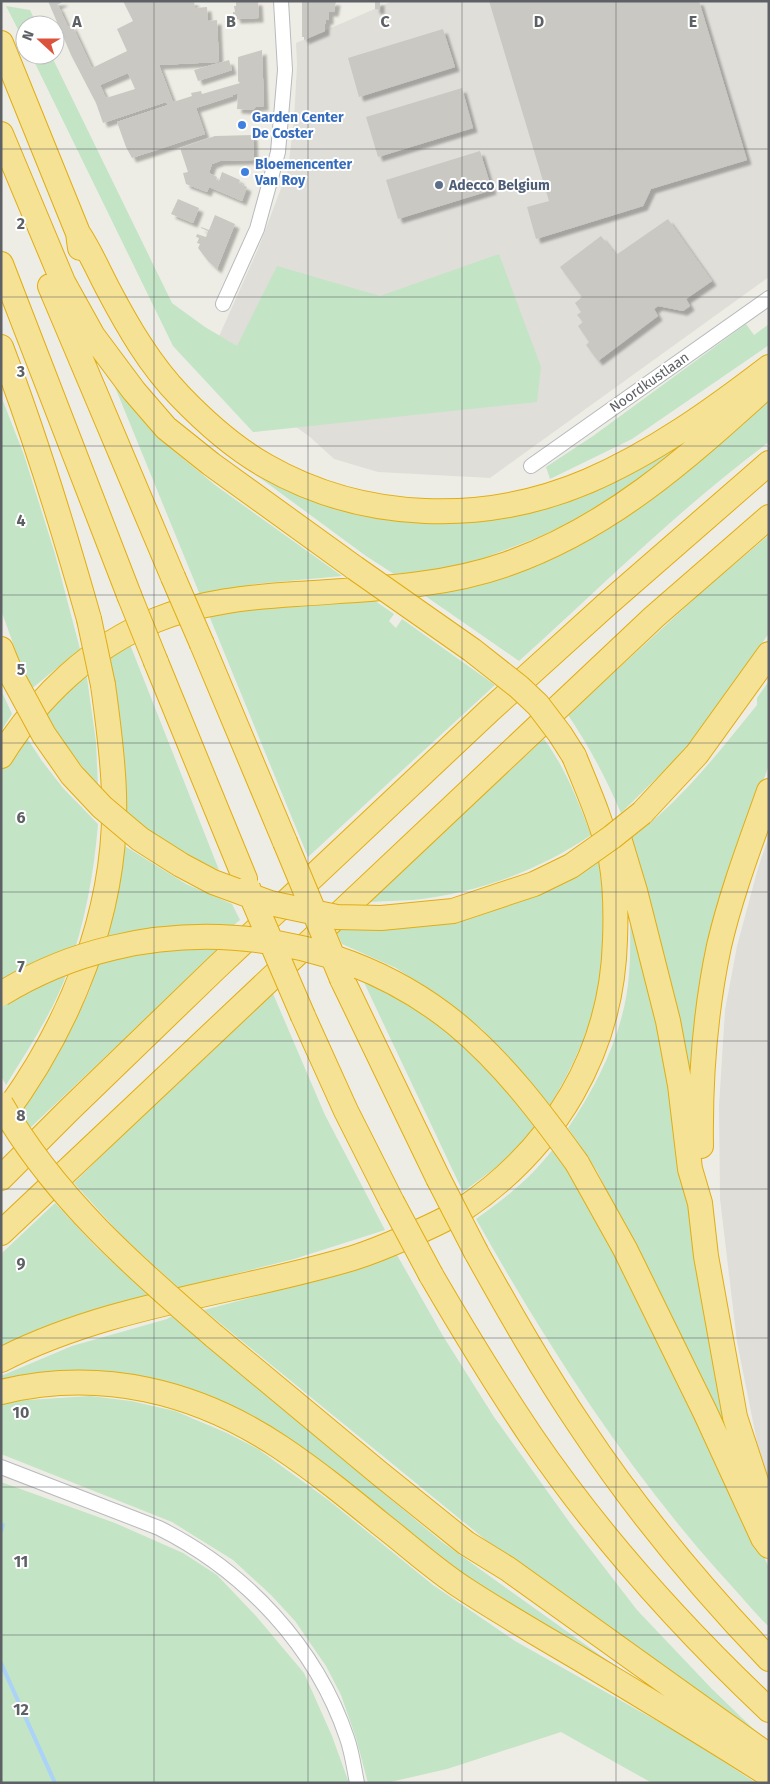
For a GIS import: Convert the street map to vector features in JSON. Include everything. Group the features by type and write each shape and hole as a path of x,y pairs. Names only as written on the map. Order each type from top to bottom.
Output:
{"highway":[{"path":"1,43 78,233 90,251 108,289 142,348 178,394 207,423 235,446 266,466 300,483 344,499 383,508 434,512 482,510 522,503 588,481 639,456 712,408 769,366"},
{"path":"1,134 63,282 93,336 134,391 166,428 211,464 472,650 512,681 538,705 596,786 621,842 668,1021 680,1085 690,1169 700,1203"},
{"path":"1,170 342,979 390,1081 476,1252 518,1327 575,1418 628,1494 669,1548 726,1614 769,1659"},
{"path":"78,233 82,259 117,331 171,414 211,464"},
{"path":"1,264 129,595 245,879 303,1016 346,1111 392,1202 431,1275 485,1366 526,1429 580,1503 630,1565 679,1620 769,1710"},
{"path":"1,347 47,478 89,619 103,684 110,732 114,796 110,865 100,918 91,951 77,988 50,1044 21,1093 1,1119"},
{"path":"1,756 18,729 38,704 56,686 107,645 132,631 172,614 213,604 255,597 360,590 424,583 463,577 506,565 549,548 600,520 681,463 769,384"},
{"path":"1,1178 216,968 482,718 606,604 769,463"},
{"path":"1,1233 647,623 769,517"},
{"path":"1,649 12,676 44,735 72,775 102,807 140,839 180,865 213,882 270,903 337,916 381,918 453,911 534,884 571,866 642,813 697,754 769,654"},
{"path":"1,1360 76,1329 188,1297 278,1278 384,1247 461,1210 489,1189 534,1148 562,1112 591,1055 602,1025 609,996 614,961 616,904 611,861 602,827 574,756"},
{"path":"769,791 731,903 720,945 708,1002 700,1114 700,1203 706,1256 735,1417 769,1521"},
{"path":"1,994 61,965 124,945 157,939 192,936 232,937 276,942 341,959 412,994 454,1023 486,1050 510,1076 538,1109 577,1163 625,1248 769,1546"},
{"path":"1,1104 31,1152 81,1213 146,1277 214,1336 379,1474 466,1543 508,1569 769,1756"},
{"path":"1,1392 72,1382 106,1383 144,1389 180,1399 227,1417 278,1446 314,1472 461,1587 769,1775"}],"street":[{"path":"223,304 257,229 278,152 285,70 282,1"},
{"name":"Noordkustlaan","path":"531,466 769,298"},
{"path":"1,1467 159,1528 179,1538 215,1561 238,1579 262,1602 296,1641 325,1687 347,1739 357,1783"}],"shaded area":[{"path":"393,1 769,1 769,277 490,478 378,472 334,459 310,437 260,401 212,352 258,249 288,170 294,119 297,65 296,43"},
{"path":"769,836 769,1488 763,1472 737,1342 720,1199 719,1106 725,1010 737,946 758,868"}],"green space":[{"path":"6,6 30,10 32,15 15,15 15,24"},
{"path":"36,65 56,65 172,303 205,327 237,346 277,266 380,296 499,254 541,367 537,402 253,432 173,346"},
{"path":"746,324 754,335 769,324 769,345 632,439 550,479 546,467 593,436"},
{"path":"115,387 163,442 215,485 342,576 255,584 200,595"},
{"path":"1,396 24,455 55,554 80,649 30,690 1,610"},
{"path":"769,396 769,442 736,467 641,548 519,661 421,593 510,571"},
{"path":"722,412 633,485 589,513 539,537 468,564 435,570 394,574 366,556 225,452 294,491 501,515"},
{"path":"769,535 769,633 735,684 687,748 621,813 597,762 568,715 705,589"},
{"path":"368,596 394,614 389,621 396,628 402,619 495,685 308,857 208,613"},
{"path":"129,642 219,870 158,839 126,813 124,753 109,654"},
{"path":"86,671 96,742 98,787 41,713"},
{"path":"769,681 769,764 722,907 692,1102 628,840 664,811 697,777 757,705 757,698"},
{"path":"1,690 12,714 1,731"},
{"path":"23,732 63,788 98,824 88,898 68,970 48,1015 6,1085 1,1076 1,769"},
{"path":"544,739 565,774 591,835 571,848 528,870 483,886 437,897 367,902"},
{"path":"123,845 186,884 232,904 240,920 211,944 224,944 30,1128 21,1112 66,1039 89,992 100,958"},
{"path":"599,861 604,915 604,948 597,995 583,1040 550,1105 482,1029 444,999 396,968 342,944 334,926 414,926 486,913 529,897"},
{"path":"630,905 652,983 724,1418 720,1419 597,1171 568,1128 600,1074 609,1055 622,1015 627,995 630,965"},
{"path":"360,974 460,1037 539,1125 503,1162 463,1192"},
{"path":"271,989 325,1115 385,1230 294,1259 179,1288 122,1236 74,1183"},
{"path":"554,1148 607,1235 766,1561 769,1568 769,1627 683,1530 618,1445 558,1357 476,1219 518,1186"},
{"path":"55,1203 95,1246 148,1295 80,1315 1,1347 1,1254"},
{"path":"397,1255 443,1336 494,1417 570,1523 637,1610 712,1689 769,1744 520,1568 204,1310 347,1272"},
{"path":"172,1316 442,1542 611,1663 609,1666 468,1579 252,1419 31,1375 1,1380 1,1376 72,1346"},
{"path":"90,1396 131,1401 175,1411 227,1433 258,1449 327,1499 433,1585 515,1641 689,1739 756,1783 652,1783 561,1732 447,1769 386,1783 368,1783 356,1738 341,1695 326,1666 295,1621 271,1595 233,1560 172,1522 1,1454 1,1404 12,1401"},
{"path":"1,1482 115,1523 183,1553 217,1575 256,1616 304,1673 332,1736 349,1783 1,1783"}],"building":[{"path":"48,1 64,1 57,5 63,15 54,15"},
{"path":"123,1 194,1 195,8 207,7 208,21 217,20 219,62 159,65 173,102 192,96 191,93 201,91 202,94 240,83 238,81 238,57 262,50 264,106 256,107 253,110 237,109 238,93 196,108 205,134 132,158 117,122 168,105 166,102 103,123 96,103 65,41 65,20 68,27 72,25 92,68 127,51 117,29 133,21","holes":["128,73 135,89 106,98 100,85"]},
{"path":"236,1 258,1 259,18 236,19 233,12 235,12 234,6 236,6"},
{"path":"302,1 336,1 334,12 329,12 329,20 326,20 325,31 304,40 304,37 302,37"},
{"path":"375,1 380,1 380,10 375,9"},
{"path":"489,1 699,1 747,160 651,189 643,206 536,239 527,207 549,201"},
{"path":"443,29 455,67 359,97 348,58"},
{"path":"229,60 232,70 198,81 194,70"},
{"path":"462,88 473,128 378,157 366,117"},
{"path":"253,135 254,160 220,161 212,164 209,173 217,177 216,180 219,181 222,172 240,180 239,183 247,187 242,201 209,187 207,192 186,184 183,173 188,172 180,148 215,136"},
{"name":"Adecco Belgium","path":"480,151 492,190 398,219 386,180"},
{"path":"178,199 199,208 193,223 171,214"},
{"path":"215,215 235,224 217,269 198,248 200,244 197,243 199,238 196,237 197,234 206,237 208,231 201,227 209,230"},
{"path":"668,219 712,281 686,299 690,306 683,311 658,306 654,309 658,316 598,361 586,345 589,342 578,326 583,322 577,315 581,312 575,303 582,297 560,267 601,236 616,255"}],"waterway":[{"path":"1,1525 3,1525 1,1531"},
{"path":"1,1663 55,1783"}],"place":[{"name":"Garden Center De Coster","path":"242,125"},
{"name":"Bloemencenter Van Roy","path":"245,172"},
{"name":"Adecco Belgium","path":"439,185"}]}
